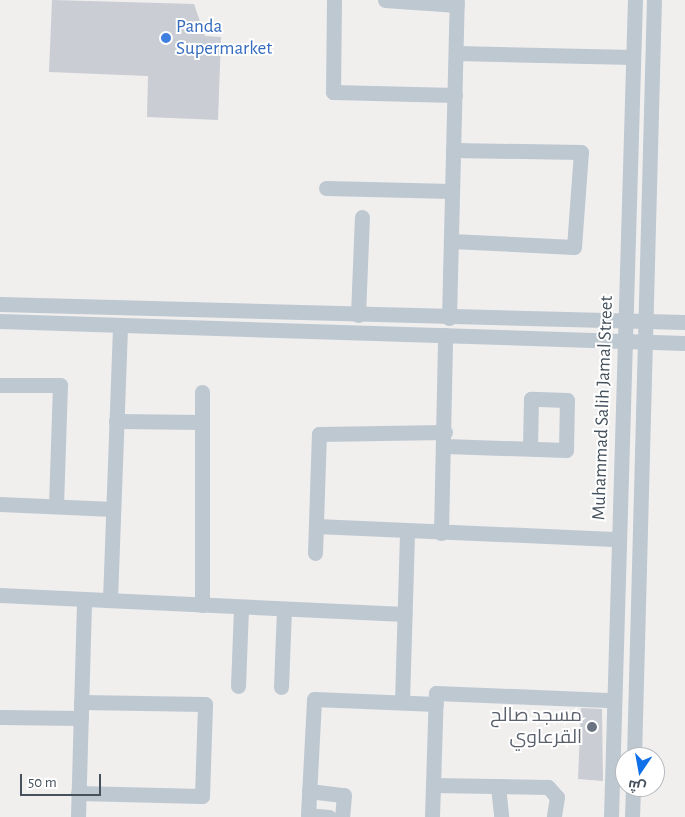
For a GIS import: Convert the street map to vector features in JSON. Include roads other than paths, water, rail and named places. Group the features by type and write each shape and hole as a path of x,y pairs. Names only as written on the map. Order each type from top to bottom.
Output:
{"street":[{"path":"334,0 333,92 455,95"},
{"path":"385,0 457,3 449,318"},
{"name":"Muhammad Salih Jamal Street","path":"611,817 635,0"},
{"path":"634,747 654,0"},
{"path":"456,53 633,57"},
{"path":"451,241 574,247 581,152 454,150"},
{"path":"326,188 452,190"},
{"path":"358,315 362,217"},
{"path":"0,304 449,318 685,322"},
{"path":"0,321 685,343"},
{"path":"110,600 120,325"},
{"path":"441,533 445,439 445,335"},
{"path":"0,385 60,385 56,506"},
{"path":"202,392 202,605"},
{"path":"116,421 202,422"},
{"path":"315,553 319,434 445,439 530,448"},
{"path":"0,504 113,509"},
{"path":"316,526 407,532 619,539"},
{"path":"402,702 407,532"},
{"path":"0,595 405,614"},
{"path":"78,817 84,599"},
{"path":"238,686 241,607"},
{"path":"281,687 284,609"},
{"path":"432,817 436,694 614,700"},
{"path":"329,817 308,815 314,699 436,704"},
{"path":"78,793 202,796 205,704 81,702"},
{"path":"0,717 81,718"},
{"path":"433,785 548,787 557,797 554,817"},
{"path":"498,786 501,817"},
{"path":"310,791 344,795 342,817"},
{"path":"632,817 633,797"}],"place":[{"name":"Panda Supermarket","path":"166,38"},
{"name":"مسجد صالح القرعاوي","path":"592,727"}]}
